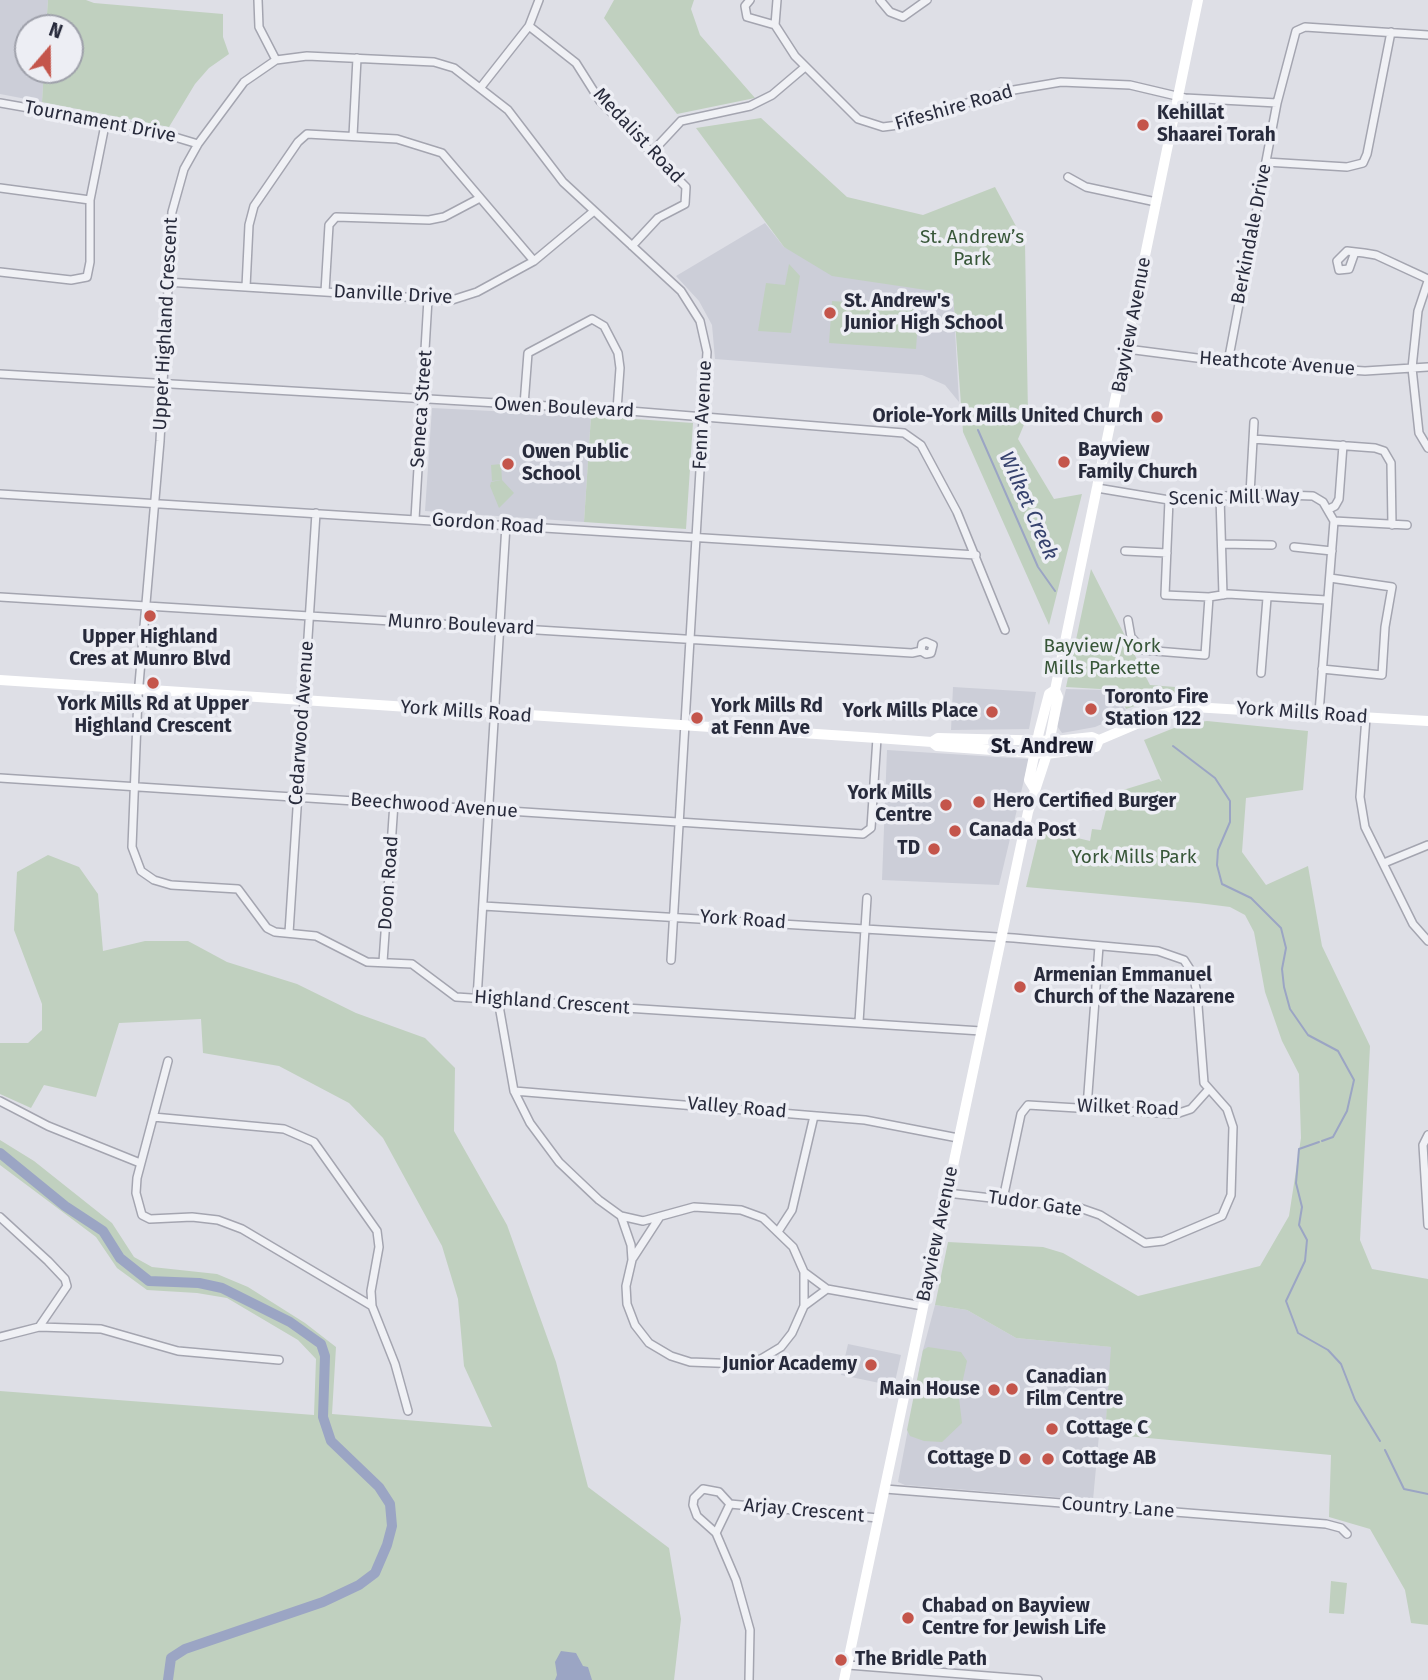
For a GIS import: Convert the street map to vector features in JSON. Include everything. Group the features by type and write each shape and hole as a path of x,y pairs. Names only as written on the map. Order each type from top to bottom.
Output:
{"main road":[{"name":"Bayview Avenue","path":"845,1680 1034,788 1040,783 1047,754 1058,696 1055,690 1198,0"},
{"name":"York Mills Road","path":"0,680 877,738 932,742 937,746 1047,754 1096,747 1099,740 1158,715 1193,707 1428,721"},
{"name":"Bayview Avenue","path":"1034,788 1029,780 1037,741 1049,694 1055,690"},
{"name":"York Mills Road","path":"932,742 938,738 1049,741 1092,737 1099,740"}],"street":[{"path":"258,0 259,27 276,60"},
{"path":"481,87 529,26 539,0"},
{"name":"Fifeshire Road","path":"750,0 745,6 747,17 775,25 804,67 858,119 883,127 906,124 996,93 1061,82 1130,85 1176,96 1277,103"},
{"path":"775,25 776,0"},
{"path":"880,0 890,12 903,16 927,0"},
{"name":"Medalist Road","path":"529,26 576,63 600,101 684,183 688,199 683,206 658,218 632,246"},
{"name":"Berkindale Drive","path":"1228,362 1277,103 1296,31 1305,27 1428,35"},
{"path":"1266,162 1346,167 1363,163 1391,32"},
{"name":"Fenn Avenue","path":"276,60 297,56 445,65 481,87 508,110 563,182 681,291 700,321 707,345 671,960"},
{"path":"353,136 357,58"},
{"name":"Upper Highland Crescent","path":"139,689 160,441 166,282 177,187 198,144 244,82 276,60"},
{"path":"653,151 681,121 750,106 772,95 804,67"},
{"name":"Tournament Drive","path":"0,103 106,120 159,131 198,144"},
{"path":"0,272 71,280 85,279 90,268 90,200 106,120"},
{"path":"246,287 251,212 298,142 307,134 397,139 435,150 449,159 534,261"},
{"path":"1068,177 1086,187 1156,202"},
{"path":"0,188 90,200"},
{"path":"325,292 329,225 336,218 429,220 444,217 480,198"},
{"name":"Danville Drive","path":"166,282 428,299 464,297 534,261 594,211"},
{"path":"1355,252 1376,255 1428,280 1418,311 1412,368 1419,433 1428,448"},
{"name":"Seneca Street","path":"415,519 428,299"},
{"path":"524,405 528,353 592,319 604,326 618,353 620,368 617,410"},
{"name":"Heathcote Avenue","path":"1127,349 1228,362 1365,371 1428,367"},
{"name":"Owen Boulevard","path":"0,374 617,410 908,435 921,445 928,456 976,555 1005,630"},
{"path":"1250,494 1254,422"},
{"path":"1253,439 1375,447 1389,457 1394,503 1392,525"},
{"path":"1319,713 1334,521 1329,509 1335,506 1339,499 1343,445"},
{"name":"Scenic Mill Way","path":"1097,488 1169,500 1250,494 1313,496 1329,509"},
{"name":"Gordon Road","path":"0,494 976,555"},
{"path":"1220,496 1223,595"},
{"path":"1169,500 1165,595 1326,600"},
{"name":"Cedarwood Avenue","path":"289,933 316,513"},
{"path":"1334,521 1407,525"},
{"path":"477,999 506,525"},
{"path":"1223,544 1272,545"},
{"path":"1294,547 1332,551"},
{"path":"1125,551 1167,553"},
{"path":"1322,669 1382,675 1385,627 1392,587 1329,578"},
{"name":"Munro Boulevard","path":"0,597 690,640 912,653 921,651"},
{"path":"1128,620 1130,636 1141,649 1205,655 1209,597"},
{"path":"1261,673 1267,598"},
{"name":"Highland Crescent","path":"139,689 132,847 141,871 154,880 171,884 238,888 267,928 316,936 368,962 418,966 450,995 477,999 981,1031"},
{"path":"1366,717 1362,812 1365,827 1413,924 1428,940"},
{"name":"Beechwood Avenue","path":"0,778 863,834 868,831 877,738"},
{"name":"Doon Road","path":"383,962 394,803"},
{"path":"1384,863 1428,845"},
{"path":"859,1022 867,898"},
{"name":"York Road","path":"484,905 1002,937"},
{"name":"Wilket Road","path":"1002,937 1167,952 1187,962 1197,993 1201,1067 1208,1090 1191,1109 1176,1114 1033,1104 1024,1109 1003,1199"},
{"path":"1087,1107 1099,946"},
{"path":"498,1000 514,1091 530,1123 559,1162 599,1200 621,1216 643,1221 694,1207 741,1210 764,1218 779,1230 793,1247 804,1272 804,1306 792,1333 781,1347 761,1359 741,1364 690,1362 671,1356 649,1343 635,1325 625,1286 632,1260 660,1218"},
{"path":"168,1062 140,1163 136,1192 142,1215 150,1219 192,1217 218,1220 242,1229 372,1306"},
{"name":"Tudor Gate","path":"947,1193 1090,1212 1145,1243 1163,1241 1222,1216 1231,1195 1233,1127 1227,1109 1208,1090"},
{"name":"Valley Road","path":"514,1091 865,1120 958,1138"},
{"path":"0,1101 48,1126 140,1163"},
{"path":"779,1230 792,1210 814,1116"},
{"path":"153,1117 285,1129 314,1142 377,1231 379,1247 371,1291 372,1306 395,1364 408,1411"},
{"path":"1428,1135 1423,1145 1428,1225"},
{"path":"621,1216 631,1245 632,1260"},
{"path":"0,1217 65,1279 67,1286 39,1327"},
{"path":"804,1272 827,1289 923,1306"},
{"path":"804,1306 827,1289"},
{"path":"0,1337 39,1327 101,1329 178,1351 279,1360"},
{"name":"Arjay Crescent","path":"749,1680 750,1630 736,1580 716,1533 697,1516 694,1498 703,1489 710,1489 719,1492 730,1504 878,1518"},
{"name":"Country Lane","path":"885,1489 1326,1524 1341,1528 1348,1534"},
{"name":"Arjay Crescent","path":"716,1533 730,1504"},
{"path":"848,1665 1038,1680"}],"shaded area":[{"path":"0,0 48,0 47,14 14,14 14,84 43,84 42,102 0,94"},
{"name":"St. Andrew's Junior High School","path":"765,223 784,247 953,294 959,402 945,385 922,375 715,359 712,325 699,301 676,276"},
{"name":"Owen Public School","path":"432,408 591,416 584,522 425,511"},
{"path":"953,687 1036,692 1029,729 951,730"},
{"path":"1066,689 1105,690 1115,696 1128,713 1095,727 1062,733 1057,726"},
{"name":"York Mills Centre","path":"887,750 1029,759 999,885 882,880"},
{"name":"Canadian Film Centre","path":"935,1305 967,1310 1016,1338 1112,1347 1105,1434 1099,1435 1093,1500 905,1485 898,1482 923,1350"},
{"name":"Junior Academy","path":"848,1344 901,1355 894,1386 841,1375"}],"green space":[{"path":"48,0 86,0 94,3 223,14 223,37 229,54 209,68 195,84 169,127 42,102 43,84 84,84 84,14 47,14"},
{"path":"614,0 694,0 691,9 700,35 755,98 677,114 604,18"},
{"name":"St. Andrew’s Park","path":"761,118 847,197 923,215 995,187 1025,243 1028,415 1018,439 1054,499 1082,494 1049,625 963,432 953,294 832,276 784,247 696,128"},
{"path":"789,264 800,276 791,333 758,331 766,283 785,285"},
{"path":"832,301 919,307 916,349 829,343"},
{"path":"591,416 693,423 686,529 584,522"},
{"path":"501,464 502,480 514,493 499,508 490,486 491,482 501,480 492,481 491,465"},
{"name":"Bayview/York Mills Parkette","path":"1091,569 1150,685 1188,688 1126,709 1117,690 1066,687"},
{"name":"York Mills Park","path":"1207,721 1308,731 1303,790 1246,798 1242,852 1266,885 1308,866 1322,946 1370,1046 1360,1240 1372,1269 1428,1279 1428,1625 1411,1623 1405,1590 1370,1529 1329,1517 1331,1455 1105,1434 1111,1347 1016,1338 967,1310 935,1305 948,1242 1043,1247 1063,1253 1138,1296 1260,1266 1289,1216 1301,1138 1299,1074 1282,1041 1265,992 1254,932 1245,915 1230,907 1026,887 1040,829 1090,841 1092,829 1101,830 1110,794 1159,779 1162,782 1144,740 1184,724"},
{"path":"48,855 79,867 98,894 103,951 145,941 188,941 227,962 297,984 356,1013 425,1038 455,1068 454,1131 507,1225 556,1362 588,1487 669,1548 681,1619 674,1680 0,1680 0,1391 314,1415 316,1359 298,1340 227,1298 147,1290 117,1268 96,1237 0,1165 0,1140 34,1161 112,1223 134,1257 152,1267 217,1274 248,1287 305,1323 336,1347 332,1414 492,1427 464,1366 458,1299 442,1246 383,1138 349,1103 279,1066 203,1053 201,1019 119,1023 96,1097 44,1085 31,1108 0,1094 0,1043 28,1043 42,1030 42,1004 14,930 17,872"},
{"path":"928,1347 961,1352 967,1361 959,1398 962,1423 942,1442 924,1441 910,1436 907,1430 923,1350"},
{"path":"1331,1581 1347,1583 1344,1614 1329,1613"}],"water":[{"path":"561,1651 576,1653 583,1666 588,1667 592,1680 555,1680 555,1662"}],"waterway":[{"name":"Wilket Creek","path":"978,430 1038,567 1055,591"},
{"name":"Wilket Creek","path":"1173,746 1215,778 1230,801 1230,822 1218,850 1217,865 1222,884 1251,898 1281,928 1286,948 1282,969 1290,1009 1308,1035 1338,1051 1354,1080 1347,1111 1333,1137 1322,1141"},
{"name":"Wilket Creek","path":"1319,1142 1299,1149 1296,1183 1302,1207 1299,1225 1307,1240 1305,1261 1286,1301 1298,1333 1328,1350 1341,1364 1355,1400 1380,1441"},
{"path":"0,1153 65,1206 103,1231 120,1258 149,1281 199,1283 222,1288 290,1322 321,1344 325,1356 323,1417 331,1441 379,1487 390,1504 392,1526 375,1573 359,1585 323,1602 185,1649 171,1658 168,1680"},
{"name":"Wilket Creek","path":"1385,1450 1404,1489 1428,1494"}],"place":[{"name":"Kehillat Shaarei Torah","path":"1143,125"},
{"name":"St. Andrew's Junior High School","path":"830,313"},
{"name":"Oriole-York Mills United Church","path":"1157,417"},
{"name":"Bayview Family Church","path":"1064,462"},
{"name":"Owen Public School","path":"508,464"},
{"name":"Upper Highland Cres at Munro Blvd","path":"150,616"},
{"name":"York Mills Rd at Upper Highland Crescent","path":"153,683"},
{"name":"Toronto Fire Station 122","path":"1091,709"},
{"name":"York Mills Place","path":"992,712"},
{"name":"York Mills Rd at Fenn Ave","path":"697,718"},
{"name":"Hero Certified Burger","path":"979,802"},
{"name":"York Mills Centre","path":"946,805"},
{"name":"Canada Post","path":"955,831"},
{"name":"TD","path":"934,849"},
{"name":"Armenian Emmanuel Church of the Nazarene","path":"1020,987"},
{"name":"Junior Academy","path":"871,1365"},
{"name":"Canadian Film Centre","path":"1012,1389"},
{"name":"Main House","path":"994,1390"},
{"name":"Cottage C","path":"1052,1429"},
{"name":"Cottage D","path":"1025,1459"},
{"name":"Cottage AB","path":"1048,1459"},
{"name":"Chabad on Bayview Centre for Jewish Life","path":"908,1618"},
{"name":"The Bridle Path","path":"841,1660"}],"district":[{"name":"St. Andrew","path":"1042,747"}]}
